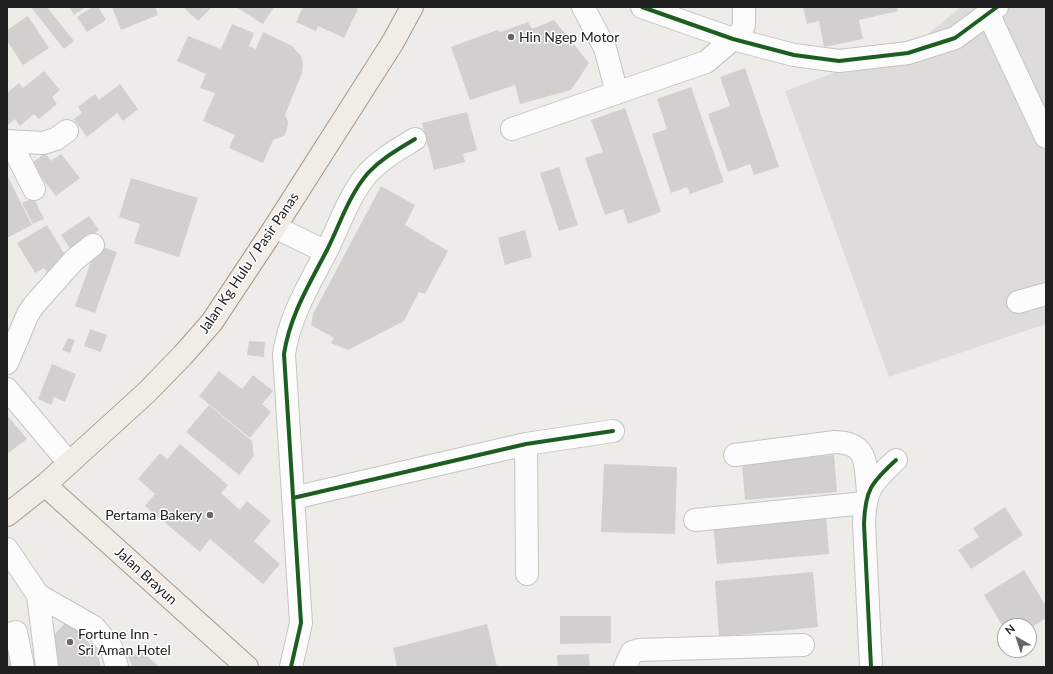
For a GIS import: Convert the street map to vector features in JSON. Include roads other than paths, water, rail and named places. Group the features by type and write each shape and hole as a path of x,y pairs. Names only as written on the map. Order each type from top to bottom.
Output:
{"main road":[{"name":"Jalan Kg Hulu / Pasir Panas","path":"7,516 45,485 147,392 183,355 212,322 275,227 393,42 412,7"},
{"name":"Jalan Brayun","path":"45,485 247,667"}],"street":[{"path":"583,7 605,48 617,93"},
{"path":"642,7 733,38 794,55 816,60 846,61 908,53 954,38 993,10 1046,137"},
{"path":"512,129 706,62 733,38 739,36 744,25 744,7"},
{"path":"34,190 8,141 43,142 56,139 67,131"},
{"path":"291,667 301,623 284,354 289,326 355,190 369,172 387,156 415,139"},
{"path":"275,227 326,252"},
{"path":"7,363 28,314 34,305 74,260 93,245"},
{"path":"1018,302 1046,294"},
{"path":"7,389 69,463"},
{"path":"293,498 526,444 613,431"},
{"path":"735,455 835,442 848,442 856,446 862,453 866,497 864,524 872,667"},
{"path":"526,444 527,574"},
{"path":"866,497 878,477 896,460"},
{"path":"695,520 866,497"},
{"path":"7,549 38,595 94,627 112,647 116,667"},
{"path":"38,595 47,667"},
{"path":"7,635 16,632 23,667"},
{"path":"625,667 632,652 639,650 803,645"}],"place":[{"name":"Hin Ngep Motor","path":"511,37"},
{"name":"Pertama Bakery","path":"210,515"},
{"name":"Fortune Inn - Sri Aman Hotel","path":"70,642"}]}
